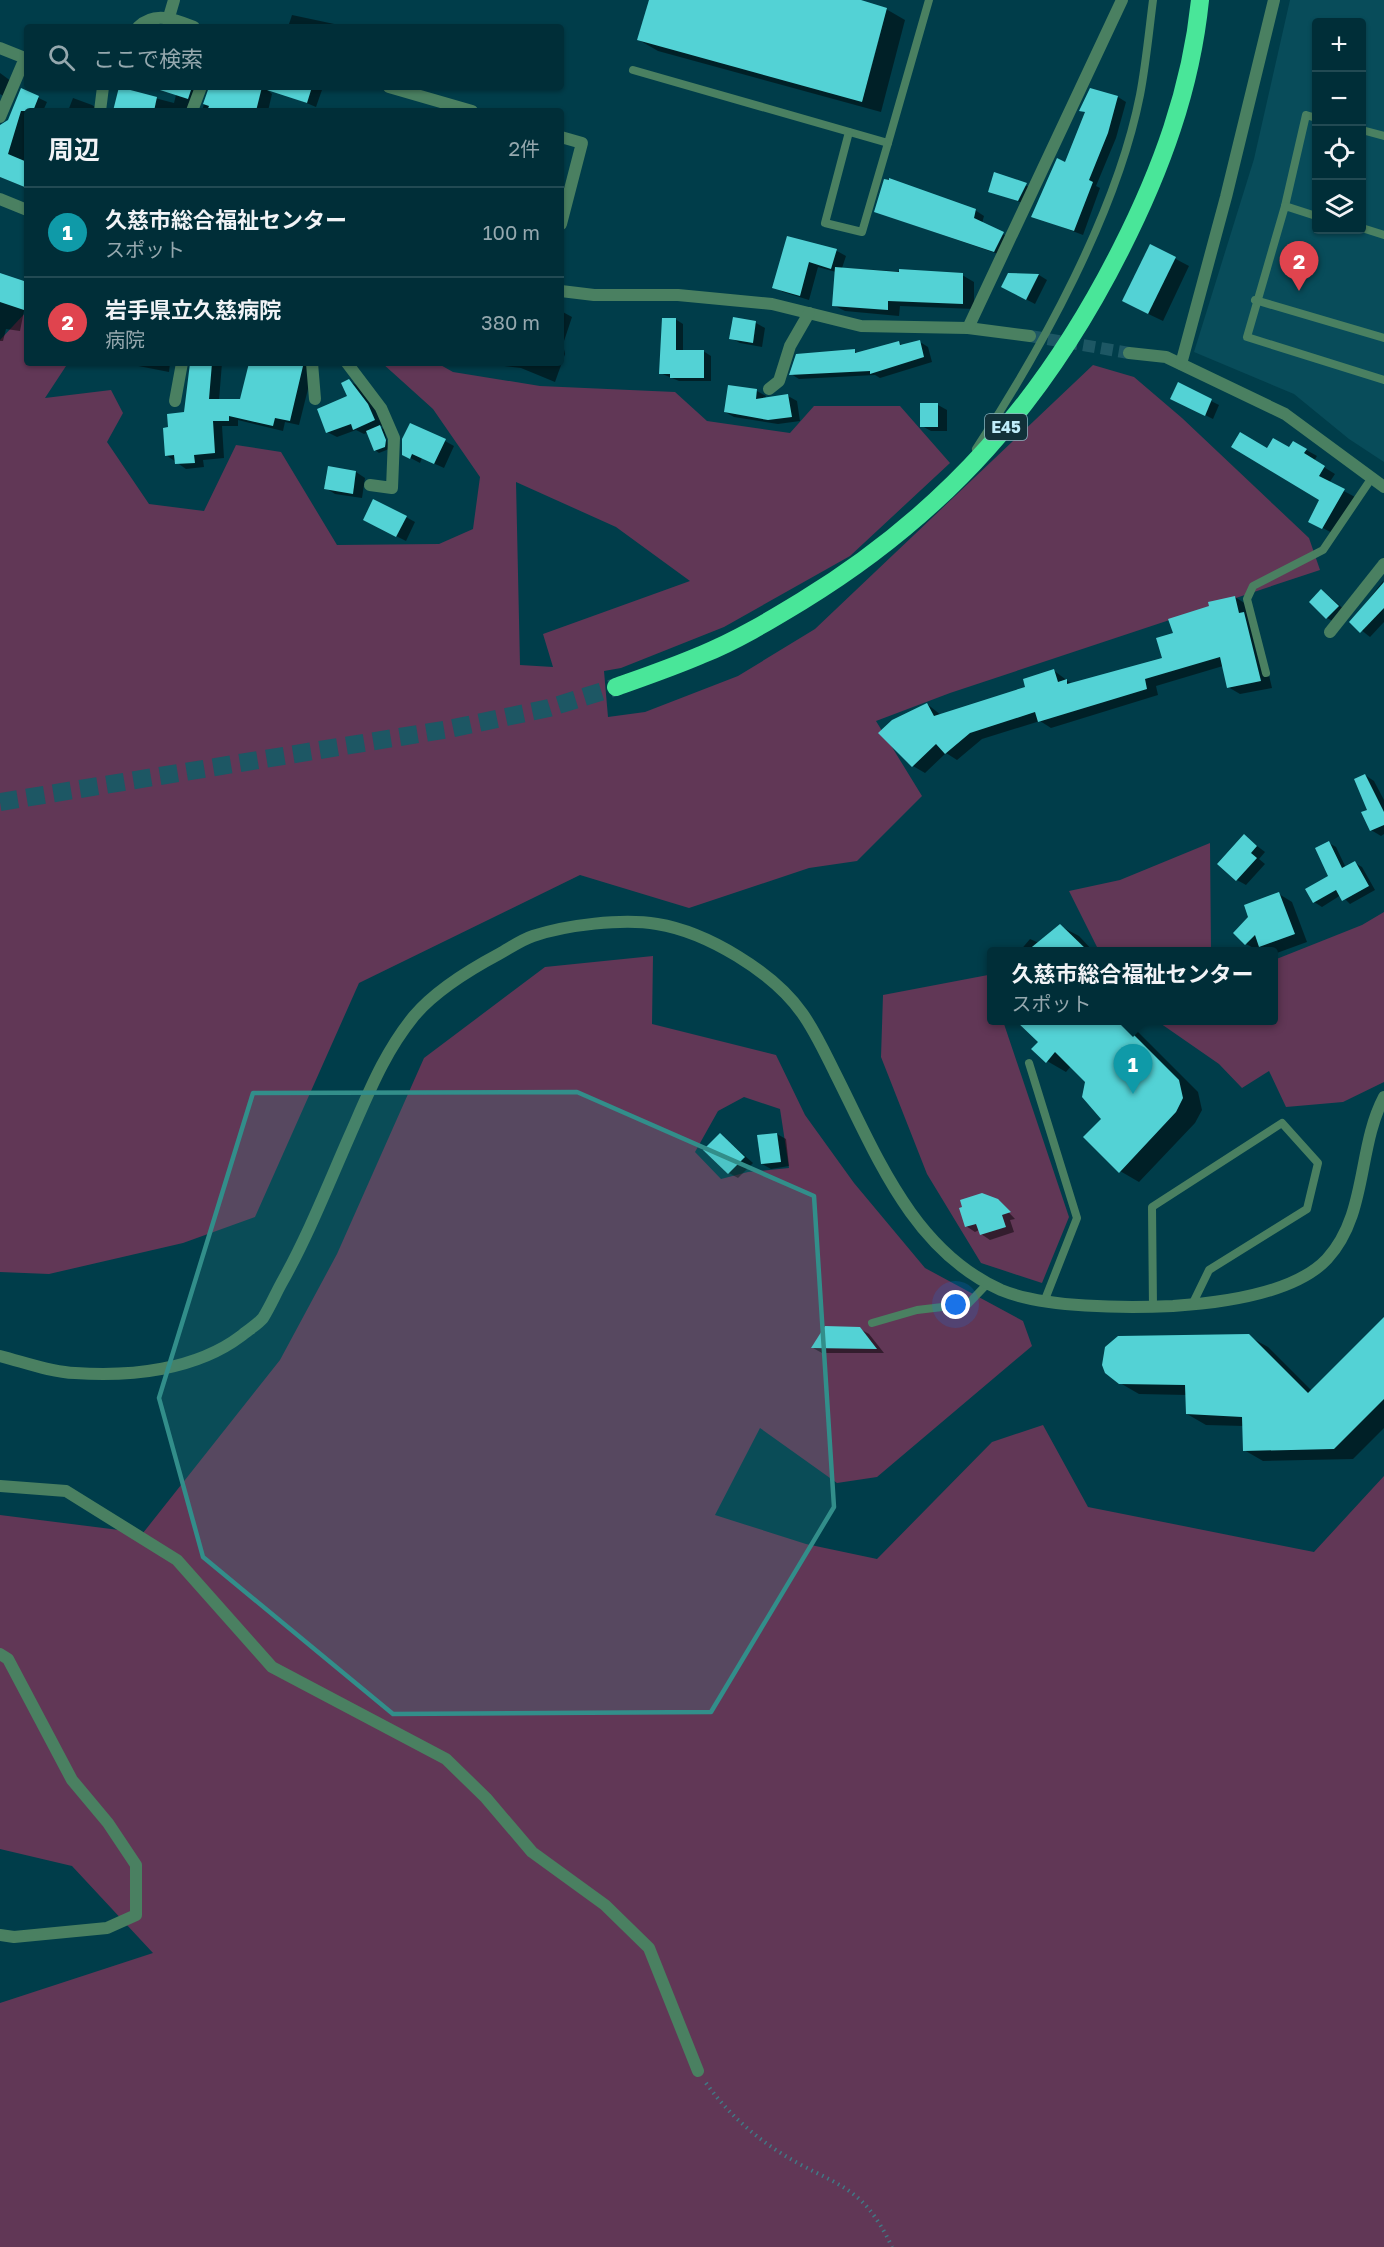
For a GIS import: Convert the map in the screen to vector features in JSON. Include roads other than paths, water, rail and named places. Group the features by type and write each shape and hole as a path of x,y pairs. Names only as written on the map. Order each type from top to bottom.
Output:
{"highway":[{"name":"E45","path":"616,687 702,655 767,622 835,581 898,535 949,491 1011,421 1051,369 1106,281 1151,189 1168,143 1193,50 1200,0"}],"street":[{"path":"169,17 174,0"},
{"path":"968,328 1122,0"},
{"path":"1180,364 1226,197 1274,0"},
{"path":"141,24 147,19 169,17 186,24"},
{"path":"0,48 24,58"},
{"path":"0,117 24,60"},
{"path":"100,108 104,90"},
{"path":"193,108 200,90"},
{"path":"399,90 462,108"},
{"path":"564,138 582,143 564,212"},
{"path":"0,199 24,209"},
{"path":"564,291 594,295 678,295 772,304 861,326 968,328 1030,336"},
{"path":"769,388 779,381 790,346 810,313"},
{"path":"1129,353 1166,357 1285,414 1384,487"},
{"path":"175,401 181,366"},
{"path":"312,366 315,399"},
{"path":"349,366 381,408 394,438 392,488 370,485"},
{"path":"1330,632 1384,564"},
{"path":"0,1356 72,1373 109,1373 182,1366 220,1352 261,1321 300,1250 382,1059 417,1012 441,991 481,964 532,936 605,922 657,924 686,932 726,948 766,977 801,1010 882,1167 909,1212 936,1246 970,1273 988,1283 1005,1291 1044,1302 1153,1307 1192,1305 1285,1286 1325,1262 1344,1235 1357,1200 1365,1148 1384,1097"},
{"path":"0,1486 66,1491 76,1497 177,1560 272,1667 446,1758 486,1798 531,1852 605,1905 649,1948 698,2071"},
{"path":"0,1654 8,1659 72,1780 108,1823 136,1865 136,1915 107,1928 14,1937 0,1935"}],"lane":[{"path":"849,132 825,223 862,232 929,0"},
{"path":"949,491 1010,397 1062,300 1097,224 1122,159 1140,96 1153,0"},
{"path":"633,70 888,143"},
{"path":"1312,117 1306,115 1285,206 1246,338 1384,380"},
{"path":"1366,131 1384,136"},
{"path":"1285,206 1312,214"},
{"path":"1366,229 1384,235"},
{"path":"1256,300 1384,338"},
{"path":"1266,673 1247,599 1253,586 1323,550 1371,479"},
{"path":"1029,1063 1077,1218 1044,1302"},
{"path":"1153,1307 1152,1207 1282,1123 1317,1163 1307,1209 1209,1270 1192,1305"},
{"path":"872,1323 916,1310 968,1304 988,1283"}],"tunnel":[{"path":"1030,336 1129,353"},
{"path":"0,802 449,729 549,708 616,687"}],"place":[{"name":"岩手県立久慈病院","path":"1299,291"},
{"name":"久慈市総合福祉センター","path":"1133,1094"}]}
